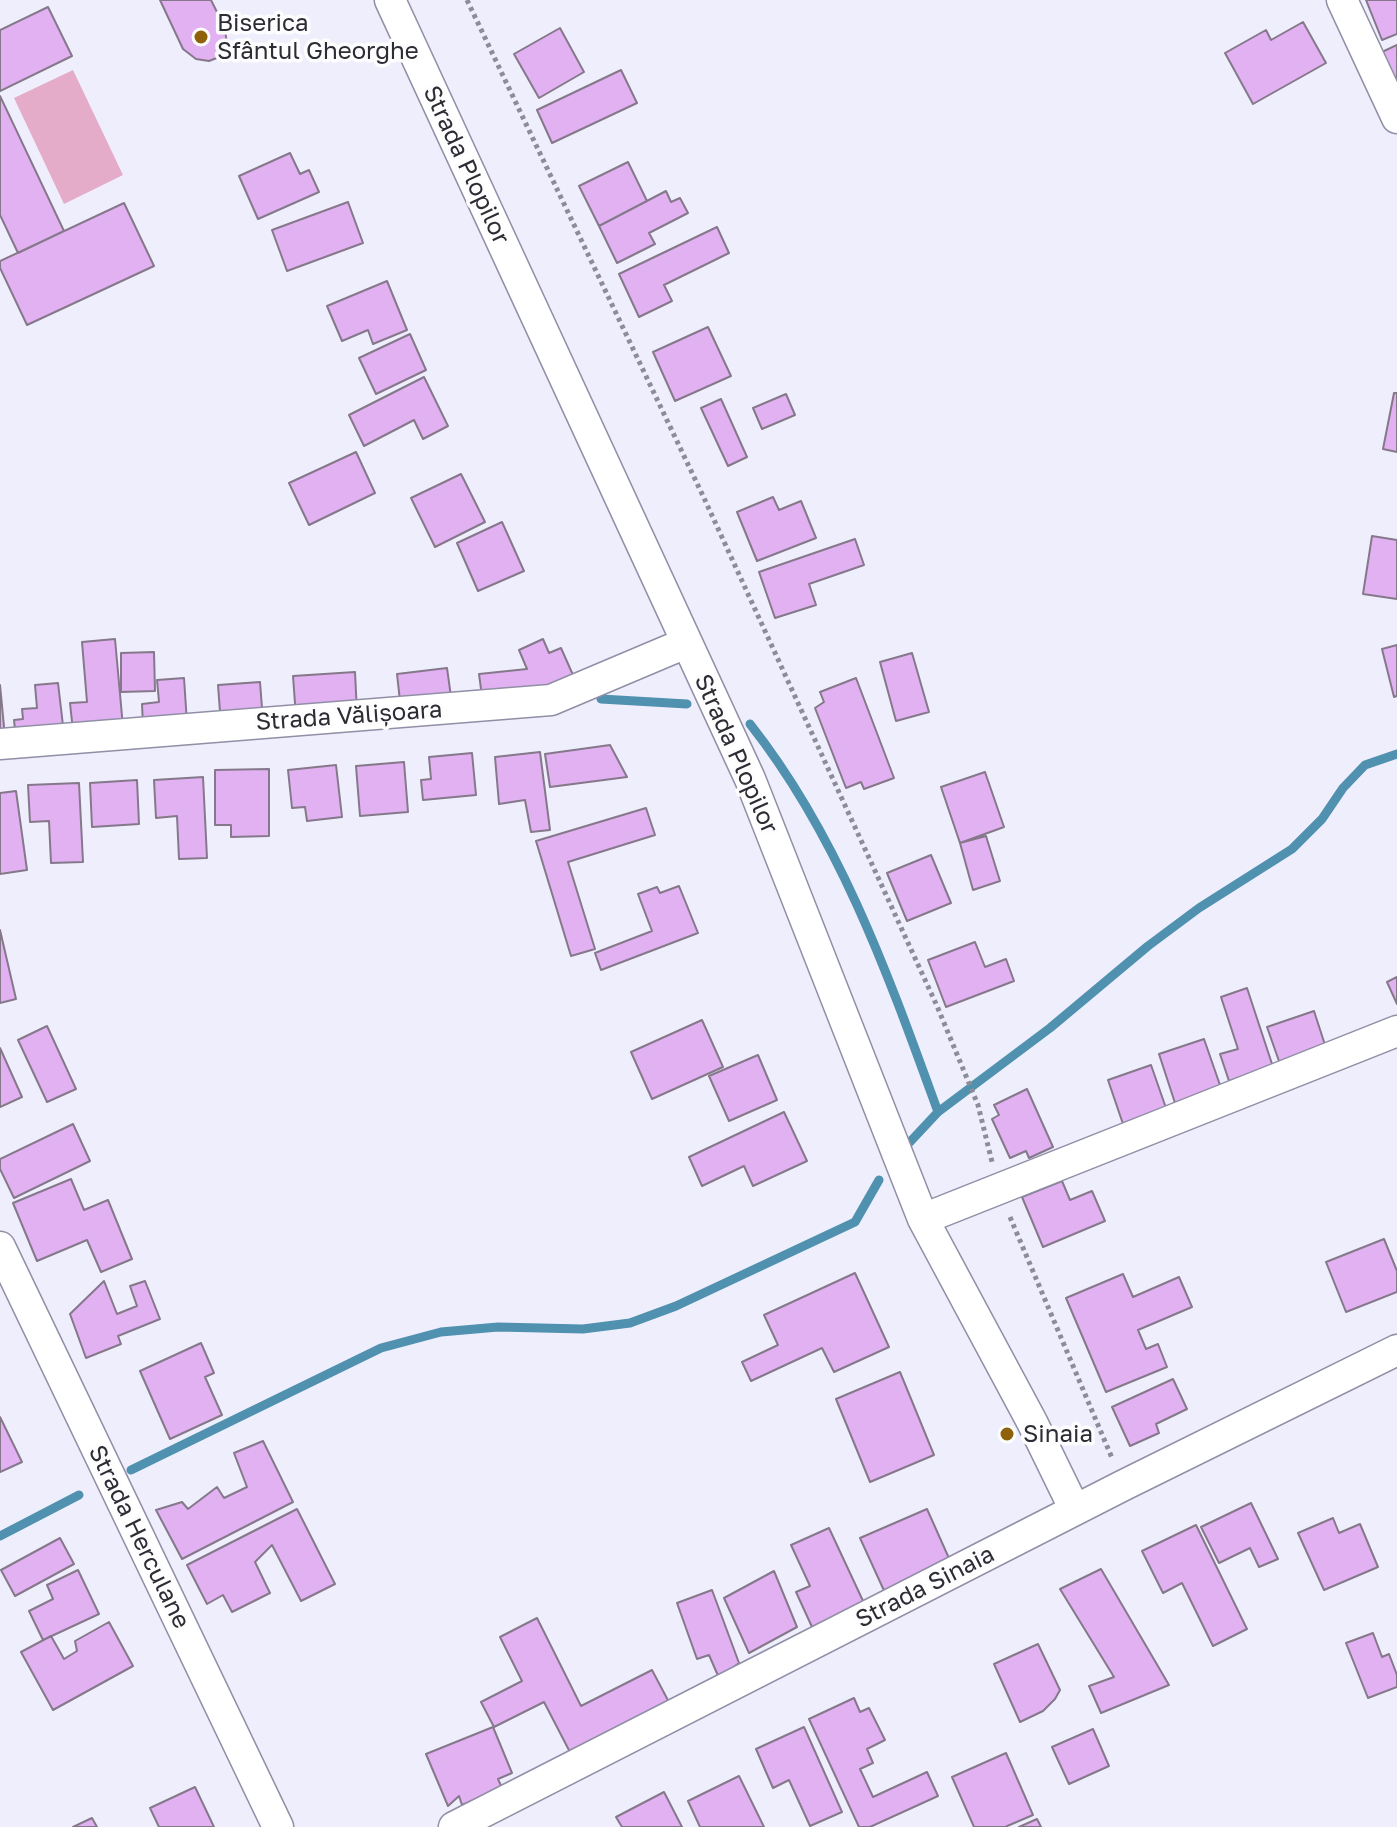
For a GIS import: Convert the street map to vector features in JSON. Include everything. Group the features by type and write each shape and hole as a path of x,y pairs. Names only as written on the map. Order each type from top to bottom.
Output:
{"street":[{"name":"Strada Plopilor","path":"390,0 750,779 923,1219 1032,1422 1075,1510"},
{"path":"1342,0 1397,118"},
{"name":"Strada Vălișoara","path":"0,744 551,700 686,643"},
{"path":"923,1219 1397,1031"},
{"name":"Strada Herculane","path":"0,1247 278,1827"},
{"name":"Strada Sinaia","path":"454,1827 1124,1485 1397,1350"}],"path":[{"path":"467,0 704,498 937,1006 978,1105 999,1191 1124,1485"}],"shaded area":[{"path":"73,70 123,175 64,204 14,98"}],"building":[{"name":"Biserica Sfântul Gheorghe","path":"160,0 211,0 225,28 227,46 222,56 209,61 196,59 183,49"},
{"path":"1366,0 1397,0 1397,34 1382,40"},
{"path":"48,7 72,56 0,91 0,30"},
{"path":"1303,22 1326,63 1253,104 1225,53 1266,30 1271,40"},
{"path":"560,28 584,72 539,98 514,54"},
{"path":"1397,45 1397,86 1382,52"},
{"path":"621,70 637,103 552,143 537,110"},
{"path":"0,96 64,231 18,253 0,215"},
{"path":"290,153 300,174 309,170 319,192 258,219 239,176"},
{"path":"628,162 647,201 599,226 579,186"},
{"path":"666,191 671,202 680,198 688,213 649,233 655,244 617,263 599,226"},
{"path":"348,202 363,243 287,271 272,230"},
{"path":"124,203 154,266 27,325 0,268 0,261"},
{"path":"717,227 729,253 664,285 672,301 639,317 619,274"},
{"path":"387,281 407,330 373,344 368,330 342,341 327,306"},
{"path":"708,327 731,376 675,401 653,352"},
{"path":"410,334 426,370 376,394 359,358"},
{"path":"424,377 448,426 423,439 414,420 364,446 349,415"},
{"path":"1394,393 1397,393 1397,452 1383,449"},
{"path":"786,394 795,415 762,429 753,408"},
{"path":"721,399 747,457 728,466 701,408"},
{"path":"356,452 375,493 309,525 289,483"},
{"path":"461,474 485,522 435,547 411,498"},
{"path":"773,497 779,510 801,501 816,538 757,561 737,512"},
{"path":"502,522 524,571 478,591 457,543"},
{"path":"1372,536 1397,540 1397,599 1363,594"},
{"path":"855,539 864,565 809,584 816,605 775,618 759,572"},
{"path":"115,639 123,727 73,731 70,703 87,702 82,642"},
{"path":"543,639 549,653 561,648 577,684 483,704 479,674 527,669 519,650"},
{"path":"1397,645 1397,696 1394,697 1382,649"},
{"path":"154,652 155,691 121,692 121,653"},
{"path":"912,653 929,712 896,721 880,662"},
{"path":"447,668 452,704 401,710 397,674"},
{"path":"355,672 357,713 296,717 293,676"},
{"path":"184,678 187,723 143,726 142,704 159,702 157,680"},
{"path":"856,678 894,778 864,789 861,782 846,788 815,708 824,702 820,692"},
{"path":"260,682 263,721 221,725 218,685"},
{"path":"58,683 64,734 16,739 14,720 23,719 22,709 37,708 35,685"},
{"path":"0,685 5,737 0,737"},
{"path":"610,745 627,777 550,787 545,754"},
{"path":"540,752 550,830 531,832 525,800 499,804 495,757"},
{"path":"472,753 476,795 423,800 421,780 431,779 429,757"},
{"path":"404,762 408,812 360,816 356,766"},
{"path":"336,765 342,817 307,821 305,807 292,808 288,770"},
{"path":"269,769 269,836 231,837 231,825 215,825 215,770"},
{"path":"985,772 1004,827 960,843 941,787"},
{"path":"203,777 207,858 179,859 177,816 156,818 154,780"},
{"path":"137,780 139,824 92,827 90,783"},
{"path":"79,783 83,862 51,863 49,821 30,822 28,785"},
{"path":"16,791 27,870 0,874 0,793"},
{"path":"646,808 655,835 568,862 595,949 571,956 536,841"},
{"path":"986,836 1000,881 973,890 960,843"},
{"path":"931,855 951,903 907,921 887,873"},
{"path":"679,886 698,933 601,970 595,953 652,931 638,894 657,887 660,893"},
{"path":"0,930 16,999 0,1003"},
{"path":"975,942 985,967 1006,959 1014,981 946,1007 928,960"},
{"path":"1397,977 1397,1004 1387,982"},
{"path":"1247,988 1273,1067 1229,1081 1220,1054 1238,1049 1221,997"},
{"path":"1314,1011 1326,1048 1280,1064 1267,1027"},
{"path":"702,1020 723,1067 652,1099 631,1052"},
{"path":"47,1026 76,1089 47,1102 18,1040"},
{"path":"1204,1039 1221,1088 1175,1103 1159,1054"},
{"path":"0,1048 22,1097 0,1107"},
{"path":"758,1055 777,1100 729,1121 709,1076"},
{"path":"1151,1065 1166,1108 1123,1124 1108,1080"},
{"path":"1027,1089 1053,1147 1029,1158 1026,1151 1010,1158 992,1119 999,1115 994,1105"},
{"path":"784,1112 807,1161 753,1186 744,1166 702,1186 689,1157"},
{"path":"73,1124 90,1161 14,1198 0,1169 0,1159"},
{"path":"71,1179 84,1210 108,1200 132,1259 101,1272 87,1240 37,1261 13,1203"},
{"path":"1062,1181 1070,1200 1092,1191 1105,1221 1043,1247 1022,1197"},
{"path":"1384,1239 1397,1271 1397,1292 1346,1312 1326,1262"},
{"path":"855,1273 889,1347 834,1372 822,1348 751,1381 742,1362 778,1345 764,1315"},
{"path":"1123,1274 1133,1297 1179,1277 1192,1307 1138,1330 1146,1349 1158,1344 1167,1367 1106,1392 1066,1298"},
{"path":"104,1281 117,1314 137,1306 130,1286 145,1281 160,1319 118,1336 121,1344 86,1358 70,1314"},
{"path":"201,1343 214,1373 205,1377 222,1415 170,1439 140,1371"},
{"path":"900,1372 934,1455 870,1482 836,1399"},
{"path":"1173,1379 1187,1409 1156,1424 1159,1433 1130,1446 1112,1407"},
{"path":"0,1417 22,1462 0,1472"},
{"path":"263,1441 293,1502 182,1559 156,1510 182,1502 188,1509 217,1487 224,1498 247,1487 234,1453"},
{"path":"1251,1503 1278,1559 1259,1567 1250,1548 1219,1563 1201,1527"},
{"path":"297,1509 335,1584 301,1601 272,1545 255,1562 270,1593 232,1612 223,1595 207,1604 187,1565"},
{"path":"927,1509 952,1565 886,1595 860,1538"},
{"path":"1333,1518 1339,1533 1360,1524 1378,1567 1324,1590 1298,1533"},
{"path":"1196,1525 1247,1629 1213,1646 1182,1583 1163,1593 1142,1551"},
{"path":"829,1528 864,1603 812,1627 796,1592 810,1586 791,1545"},
{"path":"60,1538 74,1564 15,1596 1,1570"},
{"path":"1101,1569 1169,1685 1101,1713 1089,1686 1114,1677 1060,1589"},
{"path":"78,1570 99,1614 43,1640 29,1611 53,1599 47,1585"},
{"path":"774,1571 797,1627 749,1653 724,1598"},
{"path":"712,1590 739,1663 719,1678 709,1655 697,1659 677,1603"},
{"path":"537,1618 581,1706 652,1670 671,1706 572,1756 544,1702 494,1727 481,1702 522,1681 500,1637"},
{"path":"109,1622 133,1666 53,1710 21,1652 51,1636 64,1659 77,1651 75,1641"},
{"path":"1373,1633 1382,1657 1389,1654 1397,1675 1397,1687 1368,1698 1346,1643"},
{"path":"1038,1644 1060,1690 1043,1711 1020,1722 994,1664"},
{"path":"854,1698 860,1712 869,1708 885,1740 867,1749 873,1763 860,1769 873,1797 927,1772 938,1796 870,1827 859,1827 809,1719"},
{"path":"493,1727 512,1773 498,1779 502,1788 462,1805 459,1796 448,1806 426,1754"},
{"path":"804,1727 842,1812 810,1826 789,1780 773,1788 756,1749"},
{"path":"1093,1729 1109,1766 1069,1784 1052,1747"},
{"path":"1006,1753 1033,1815 1005,1827 974,1827 952,1777"},
{"path":"739,1776 764,1827 700,1827 688,1801"},
{"path":"195,1787 214,1827 159,1827 150,1808"},
{"path":"664,1792 682,1827 622,1827 616,1817"},
{"path":"92,1818 97,1827 73,1827"},
{"path":"1037,1819 1041,1827 1019,1827"}],"waterway":[{"path":"601,699 687,704"},
{"path":"750,724 782,768 836,861 881,960 938,1112"},
{"path":"909,1143 938,1112 1050,1028 1148,946 1199,908 1292,849 1322,819 1343,788 1365,765 1397,754"},
{"path":"131,1470 381,1348 441,1332 498,1327 583,1329 630,1323 676,1306 855,1222 879,1180"},
{"path":"0,1536 79,1495"}],"place":[{"name":"Biserica Sfântul Gheorghe","path":"201,37"},
{"name":"Sinaia","path":"1007,1434"}]}
